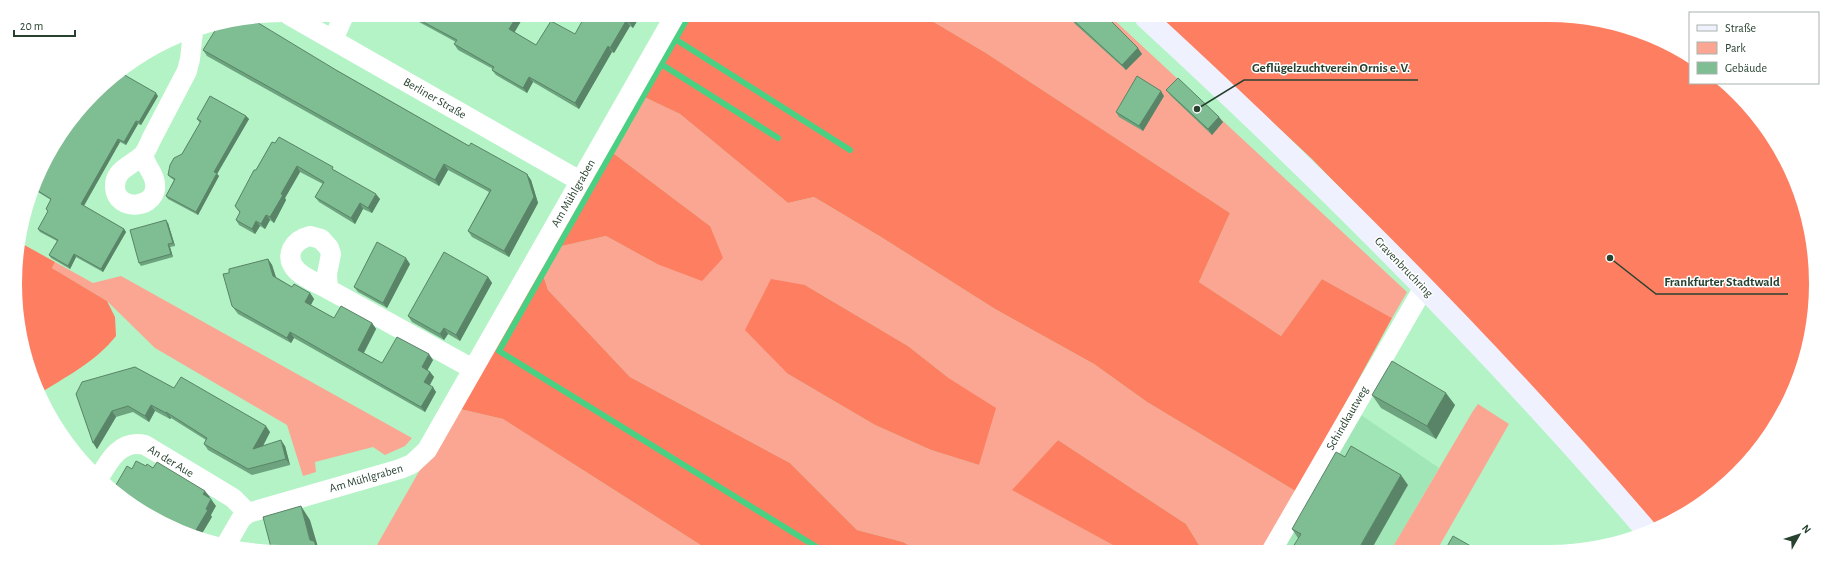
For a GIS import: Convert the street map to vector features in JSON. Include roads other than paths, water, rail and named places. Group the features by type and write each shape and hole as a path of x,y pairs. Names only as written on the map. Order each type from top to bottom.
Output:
{"street":[{"name":"Berliner Straße","path":"301,22 580,181"},
{"path":"333,40 341,22"},
{"name":"Am Mühlgraben","path":"248,513 400,469 412,464 428,450 671,22"},
{"name":"Gravenbruchring","path":"1150,22 1368,230 1424,287 1555,428 1643,527"},
{"path":"143,155 189,66 192,39"},
{"name":"Schindkautweg","path":"1275,545 1424,287"},
{"path":"328,288 473,369"},
{"name":"An der Aue","path":"103,472 118,451 127,446 138,444 145,445 233,498 248,513"},
{"path":"229,539 241,519 248,513"}],"waterway":[{"path":"685,22 499,351 813,545"},
{"path":"675,39 850,150"},
{"path":"661,64 778,138"}],"place":[{"name":"Geflügelzuchtverein Ornis e. V.","path":"1197,109"},
{"name":"Frankfurter Stadtwald","path":"1610,258"}]}
